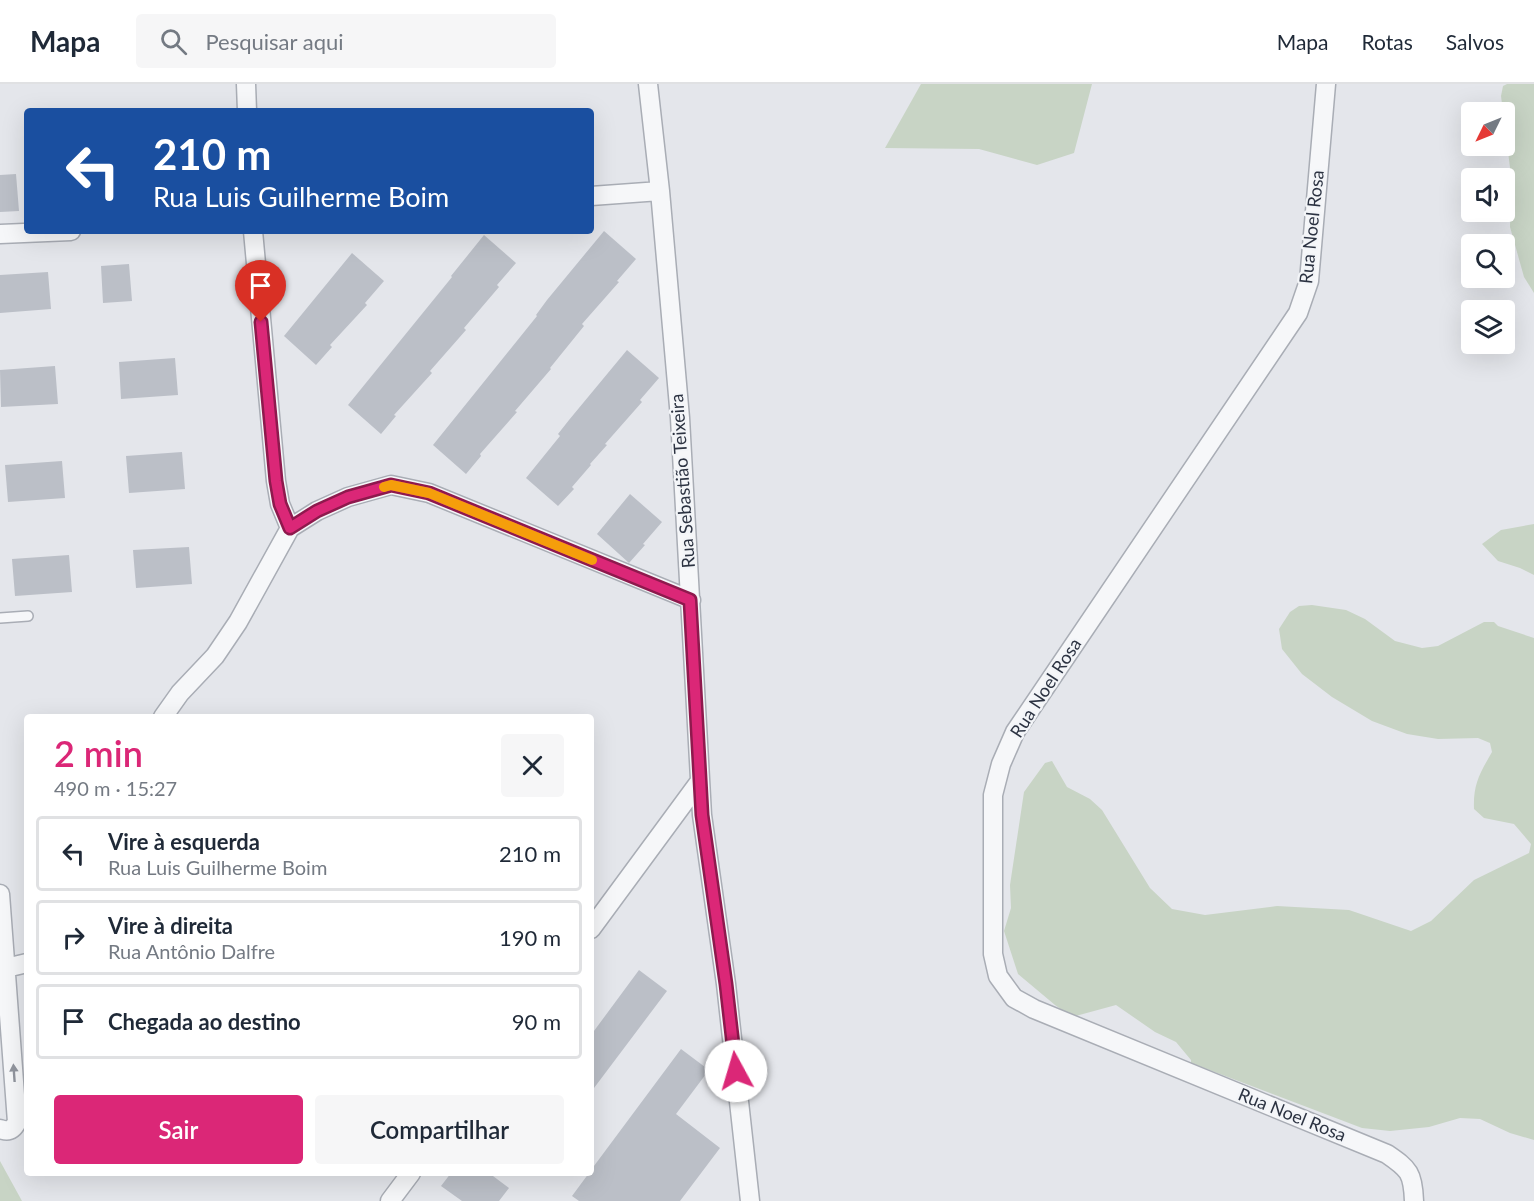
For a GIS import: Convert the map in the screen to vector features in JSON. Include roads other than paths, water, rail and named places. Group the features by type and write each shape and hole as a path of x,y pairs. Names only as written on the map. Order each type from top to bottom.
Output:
{"street":[{"path":"246,84 247,108"},
{"name":"Rua Sebastião Teixeira","path":"648,84 680,418 702,815 726,984 750,1201"},
{"name":"Rua Noel Rosa","path":"1326,84 1309,280 1298,313 1015,732 1001,764 993,795 993,954 998,975 1014,998 1034,1009 1387,1154 1410,1174 1414,1183 1414,1201"},
{"path":"594,196 660,191"},
{"path":"0,234 24,233"},
{"path":"253,234 276,481 280,504 290,528"},
{"path":"165,714 180,693 215,656 238,622 290,528 317,511 348,497 391,485 429,493 690,600"},
{"path":"594,925 700,781"},
{"path":"0,894 17,1122 12,1129 6,1131 0,1129"},
{"path":"6,968 24,964"},
{"path":"390,1201 409,1176"}],"lane":[{"path":"0,618 28,616"}]}
